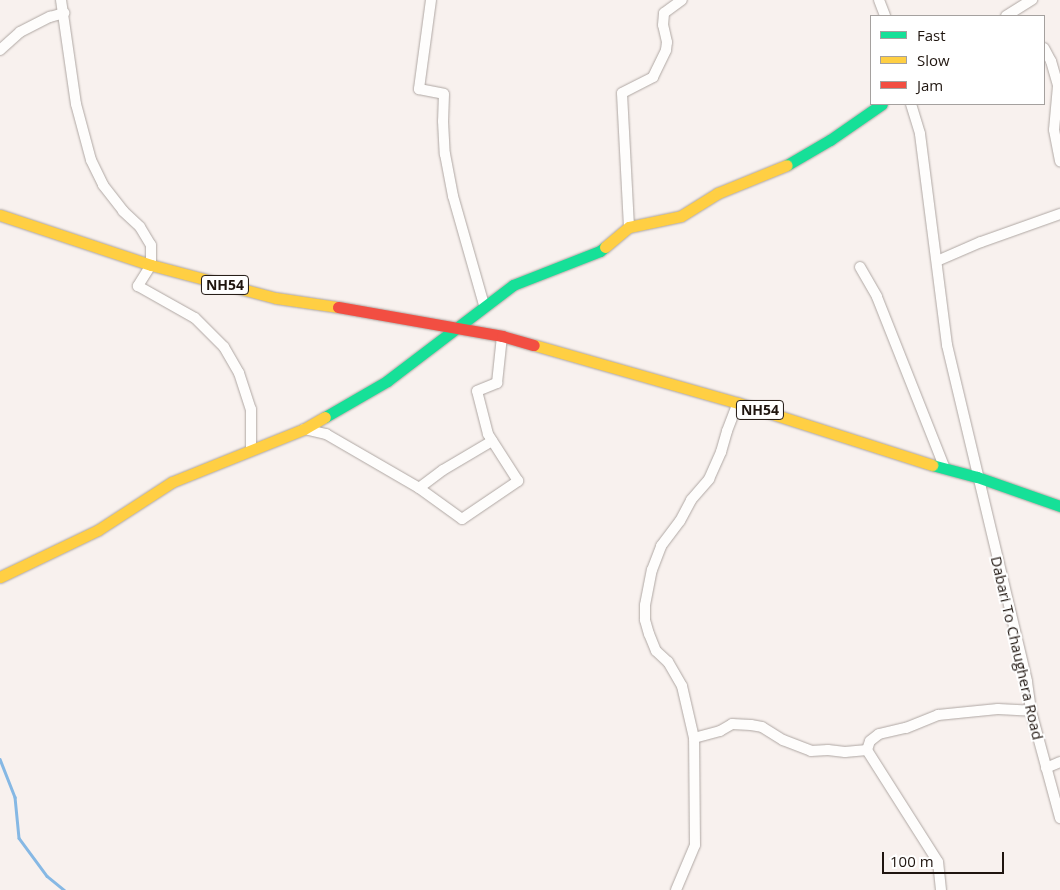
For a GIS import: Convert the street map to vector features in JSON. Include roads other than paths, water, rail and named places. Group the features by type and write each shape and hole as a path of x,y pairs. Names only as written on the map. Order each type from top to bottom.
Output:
{"main road":[{"path":"0,576 98,530 172,482 304,428 387,381 513,285 600,251 630,227 680,216 718,193 780,169 830,140 881,105"},
{"name":"NH54","path":"0,215 151,265 276,298 502,336 738,403 945,469 977,477 1060,506"}],"street":[{"path":"61,0 76,104 91,160 103,185 123,212 140,227 151,245 151,265 138,286 195,318 224,347 239,373 251,409 251,450"},
{"path":"431,0 419,89 444,94 445,154 453,196 485,308"},
{"path":"630,227 622,92 653,77 666,50 667,42 662,25 664,13 682,0"},
{"path":"879,0 885,15"},
{"path":"1008,15 1024,7 1032,0"},
{"path":"1024,7 1028,15"},
{"path":"0,50 20,32 50,17 64,13"},
{"path":"1045,50 1052,61 1058,86 1054,130 1060,161"},
{"name":"Dabari To Chaughera Road","path":"911,105 920,134 938,260 947,345 1027,682 1031,711 1060,818"},
{"path":"938,260 981,242 1060,214"},
{"path":"860,267 877,297 945,469"},
{"path":"304,428 326,434 419,488 462,519 518,482 488,434 476,391 497,383 502,336"},
{"path":"676,890 696,845 694,738 682,686 668,662 656,651 645,620 645,605 652,570 661,546 680,521 691,500 709,479 722,452 727,431 738,403"},
{"path":"419,488 443,470 492,441"},
{"path":"867,750 870,742 879,734 906,728 938,715 998,709 1031,711"},
{"path":"694,738 720,731 732,724 751,725 762,728 783,740 811,751 845,752 867,750"},
{"path":"867,750 938,862 941,890"},
{"path":"1046,768 1060,762"}],"waterway":[{"path":"0,759 15,797 19,838 47,876 64,890"}]}
